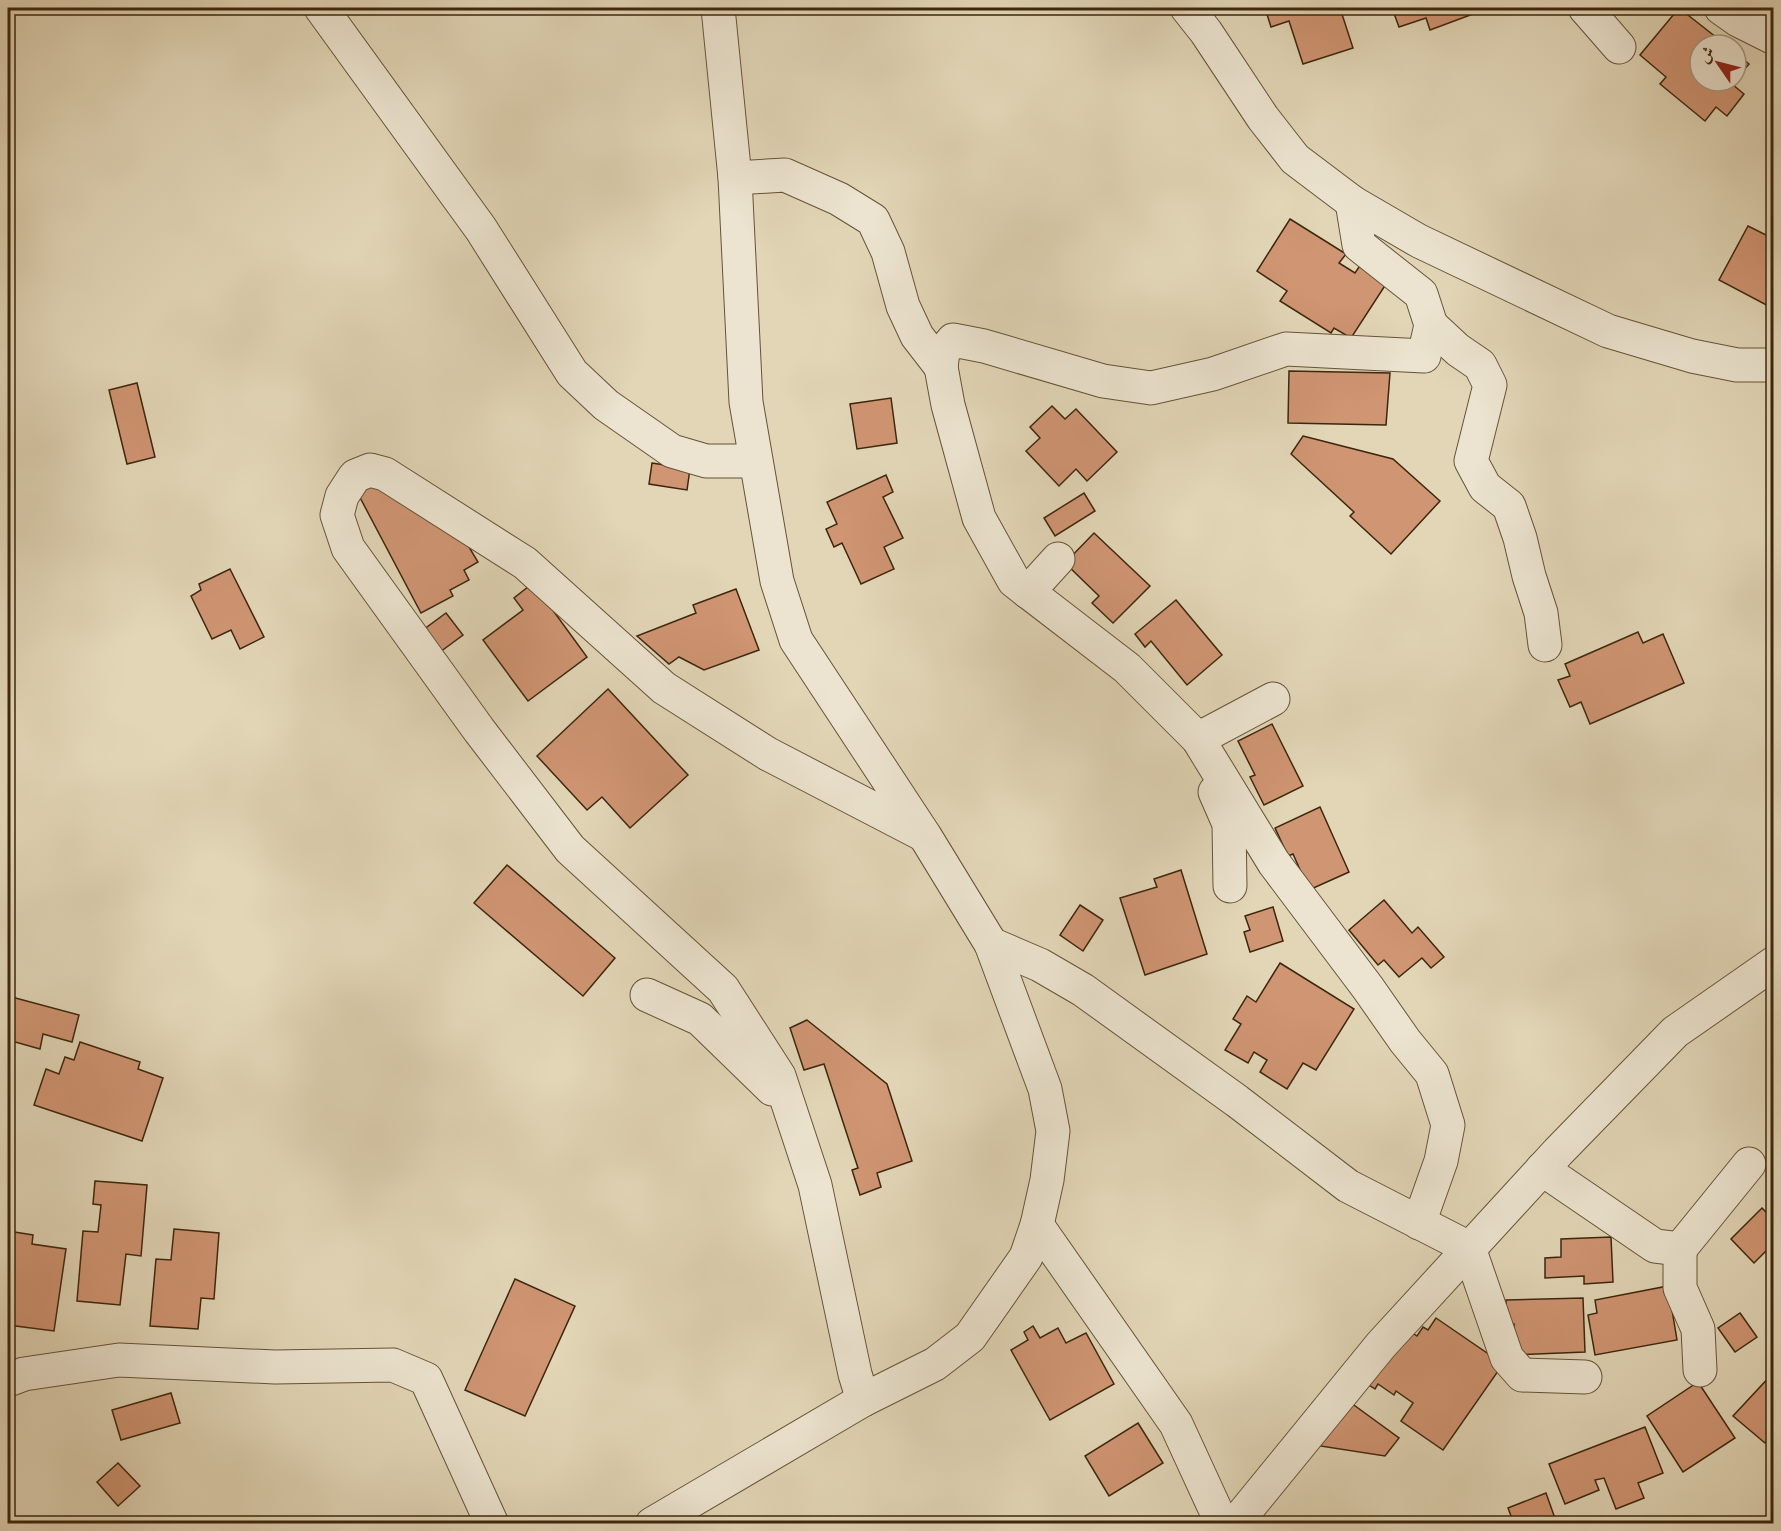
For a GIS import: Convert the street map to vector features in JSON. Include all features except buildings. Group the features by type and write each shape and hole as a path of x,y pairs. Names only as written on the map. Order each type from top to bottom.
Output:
{"street":[{"path":"321,8 481,229 572,374 606,405 672,451 706,461 754,461"},
{"path":"652,1524 863,1400 936,1364 970,1337 1026,1257 1037,1225 1053,1131 1045,1089 991,944 925,836 796,640 777,581 754,461 746,402 735,178 718,8"},
{"path":"1187,8 1206,32 1263,118 1295,159 1352,202 1419,241 1608,331 1692,356 1737,365 1773,365"},
{"path":"1586,8 1619,46"},
{"path":"1721,8 1738,20 1773,38"},
{"path":"735,178 785,175 839,199 873,220 888,252 903,306 917,336 941,367"},
{"path":"1352,202 1359,245 1421,294 1431,325 1458,350 1480,365 1490,385 1471,461 1485,487 1509,506 1541,614 1545,645"},
{"path":"1419,1223 1441,1161 1448,1125 1432,1074 1404,1041 1368,988 1274,863 1192,732 1127,668 1014,581 979,518 948,405 941,367 943,352 953,340 984,346 1103,381 1151,388 1213,374 1286,350 1424,356 1431,325"},
{"path":"863,1400 855,1374 815,1185 779,1076 723,989 570,849 472,720 348,548 337,515 342,496 355,476 370,470 385,474 525,563 664,688 768,754 925,836"},
{"path":"1028,592 1058,559"},
{"path":"1192,732 1273,699"},
{"path":"1192,732 1229,824 1230,886"},
{"path":"991,944 1040,965 1083,990 1237,1101 1348,1186 1469,1248 1507,1358 1522,1375 1585,1377"},
{"path":"1234,1524 1381,1345 1542,1169 1675,1032 1773,963"},
{"path":"647,995 700,1019 789,1105"},
{"path":"1700,1370 1698,1329 1680,1288 1680,1250 1749,1164"},
{"path":"1542,1169 1655,1246 1680,1250"},
{"path":"1037,1225 1176,1424 1222,1524"},
{"path":"8,1380 24,1374 119,1360 274,1367 393,1365 426,1379 492,1524"}]}
